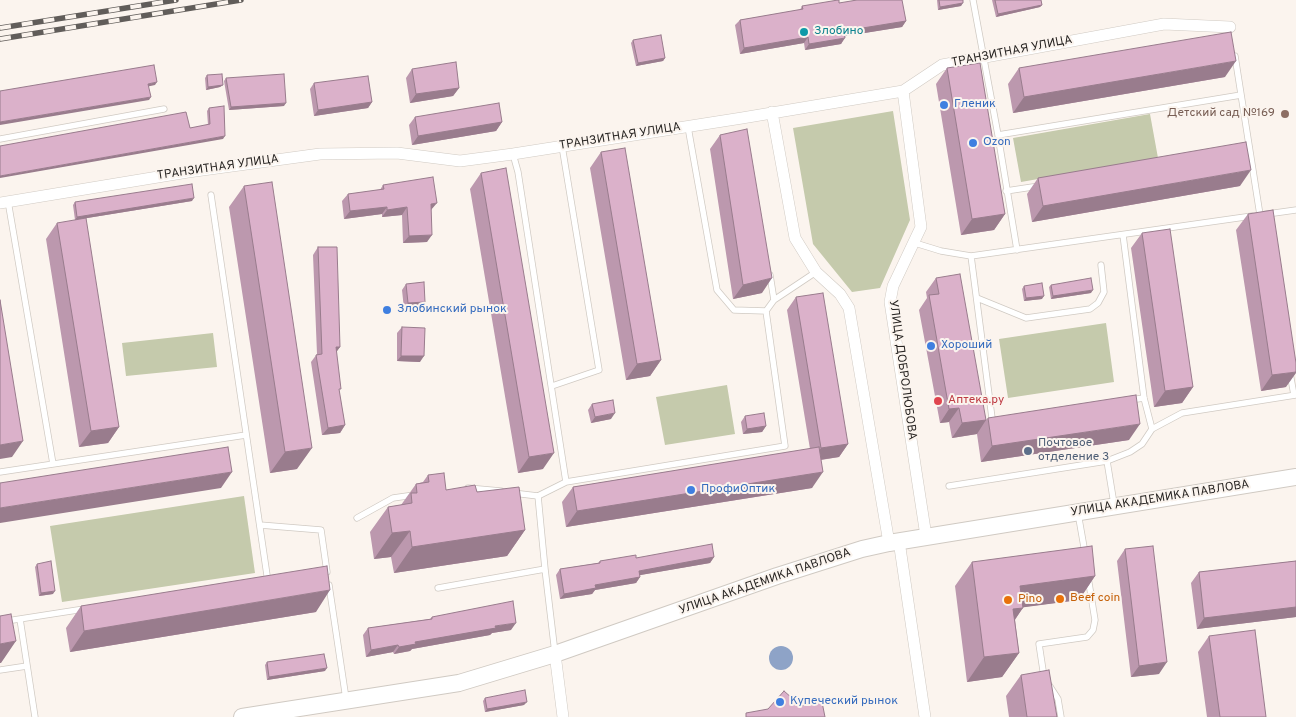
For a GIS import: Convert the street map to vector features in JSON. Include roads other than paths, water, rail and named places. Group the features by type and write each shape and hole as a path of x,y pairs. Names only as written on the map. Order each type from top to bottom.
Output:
{"main road":[{"name":"УЛИЦА АКАДЕМИКА ПАВЛОВА","path":"242,717 459,683 555,654 777,576 862,549 926,536 1296,477"}],"street":[{"name":"ТРАНЗИТНАЯ УЛИЦА","path":"4,202 188,172 320,154 397,153 460,162 688,127 743,122 772,112 903,90 942,65 1164,24 1231,32"},
{"name":"УЛИЦА ДОБРОЛЮБОВА","path":"903,90 921,227 893,286 890,302 926,536"},
{"path":"772,112 795,238 816,272 840,294 849,308 925,717"},
{"path":"555,654 563,717"}],"lane":[{"path":"973,0 1017,250"},
{"path":"1233,46 1250,150 1263,215 1268,224"},
{"path":"998,135 1241,95"},
{"path":"0,139 164,109"},
{"path":"688,127 718,290 734,310 766,311"},
{"path":"552,386 599,370 562,146"},
{"path":"1240,152 1250,150"},
{"path":"513,154 518,172 566,482"},
{"path":"1006,191 1045,185"},
{"path":"211,195 268,582"},
{"path":"4,202 53,464"},
{"path":"914,244 971,256 1296,210"},
{"path":"1123,235 1144,398 1152,429"},
{"path":"971,256 992,418 995,421 1004,420"},
{"path":"977,298 1026,318 1090,309 1098,303 1104,292 1101,265"},
{"path":"769,271 774,300"},
{"path":"465,488 474,487 538,496 566,482 784,446 766,311 774,300 816,272"},
{"path":"950,486 1107,461 1130,452 1142,444 1152,429 1182,413 1295,395 1290,367"},
{"path":"1125,401 1144,398"},
{"path":"0,472 246,435"},
{"path":"1107,461 1114,506"},
{"path":"357,518 393,498 420,494"},
{"path":"538,496 555,654"},
{"path":"1078,513 1086,563"},
{"path":"260,525 321,530 346,700"},
{"path":"438,588 545,569"},
{"path":"1061,717 1058,699 1044,678 1039,644 1087,637 1093,630 1095,620 1088,572"},
{"path":"317,575 327,574"},
{"path":"259,584 278,581"},
{"path":"0,622 87,609"},
{"path":"20,619 35,717"},
{"path":"0,670 27,666"}],"water":[{"path":"781,646 789,650 793,658 789,666 781,670 773,666 769,658 773,650"}],"railway":[{"path":"0,28 176,0"},
{"path":"0,39 241,0"}],"place":[{"name":"Злобино","path":"804,32"},
{"name":"Гленик","path":"944,105"},
{"name":"Детский сад №169","path":"1285,114"},
{"name":"Ozon","path":"973,143"},
{"name":"Злобинский рынок","path":"387,310"},
{"name":"Хороший","path":"931,346"},
{"name":"Аптека.ру","path":"938,401"},
{"name":"Почтовое отделение 3","path":"1028,451"},
{"name":"ПрофиОптик","path":"691,490"},
{"name":"Beef coin","path":"1060,599"},
{"name":"Pino","path":"1008,600"},
{"name":"Купеческий рынок","path":"780,702"}]}
